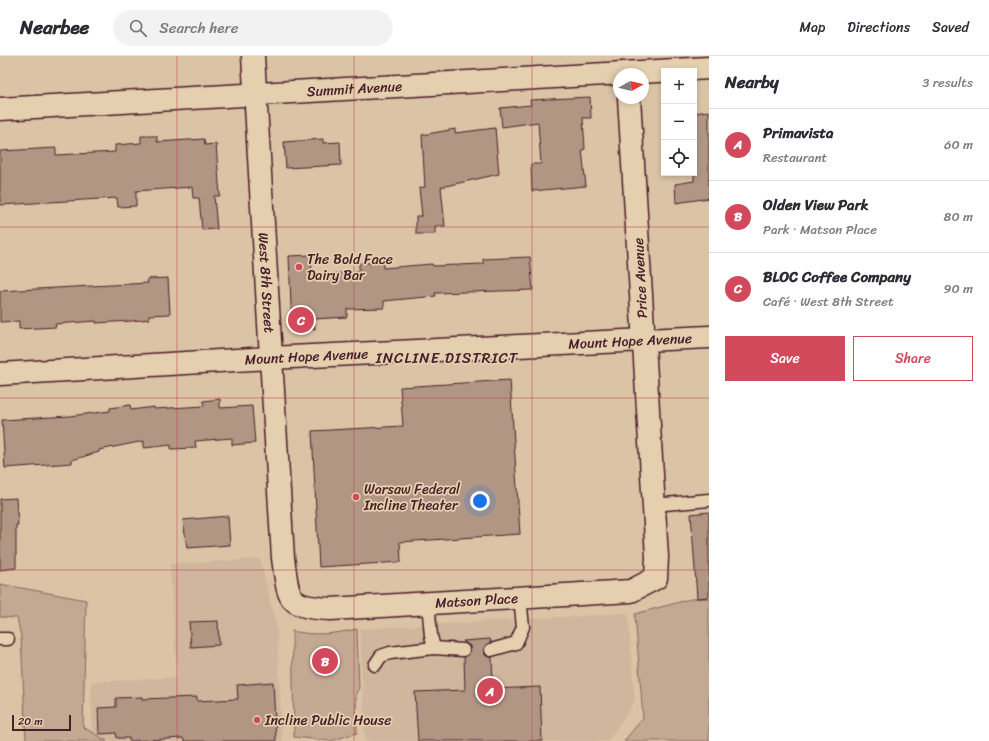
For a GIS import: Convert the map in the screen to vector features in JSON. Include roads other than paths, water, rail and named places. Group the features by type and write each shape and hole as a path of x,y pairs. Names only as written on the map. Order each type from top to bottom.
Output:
{"street":[{"name":"West 8th Street","path":"253,56 283,558 288,593 294,603"},
{"name":"Summit Avenue","path":"649,68 709,68"},
{"name":"Summit Avenue","path":"0,109 256,94 613,69"},
{"name":"Price Avenue","path":"629,104 657,557 656,578"},
{"name":"Mount Hope Avenue","path":"0,374 270,358 709,337"},
{"name":"Matson Place","path":"294,603 308,608 331,608 631,591 656,578"}],"lane":[{"path":"654,505 709,500"},
{"path":"491,650 516,643 524,626 520,597"},
{"path":"428,602 431,636 434,648"},
{"path":"375,665 381,656 390,653 434,648 463,650"}],"place":[{"name":"The Bold Face Dairy Bar","path":"299,267"},
{"name":"BLOC Coffee Company","path":"301,320"},
{"name":"Warsaw Federal Incline Theater","path":"356,497"},
{"name":"Olden View Park","path":"325,661"},
{"name":"Primavista","path":"490,691"},
{"name":"Incline Public House","path":"257,720"}],"district":[{"name":"INCLINE DISTRICT","path":"447,358"}]}
